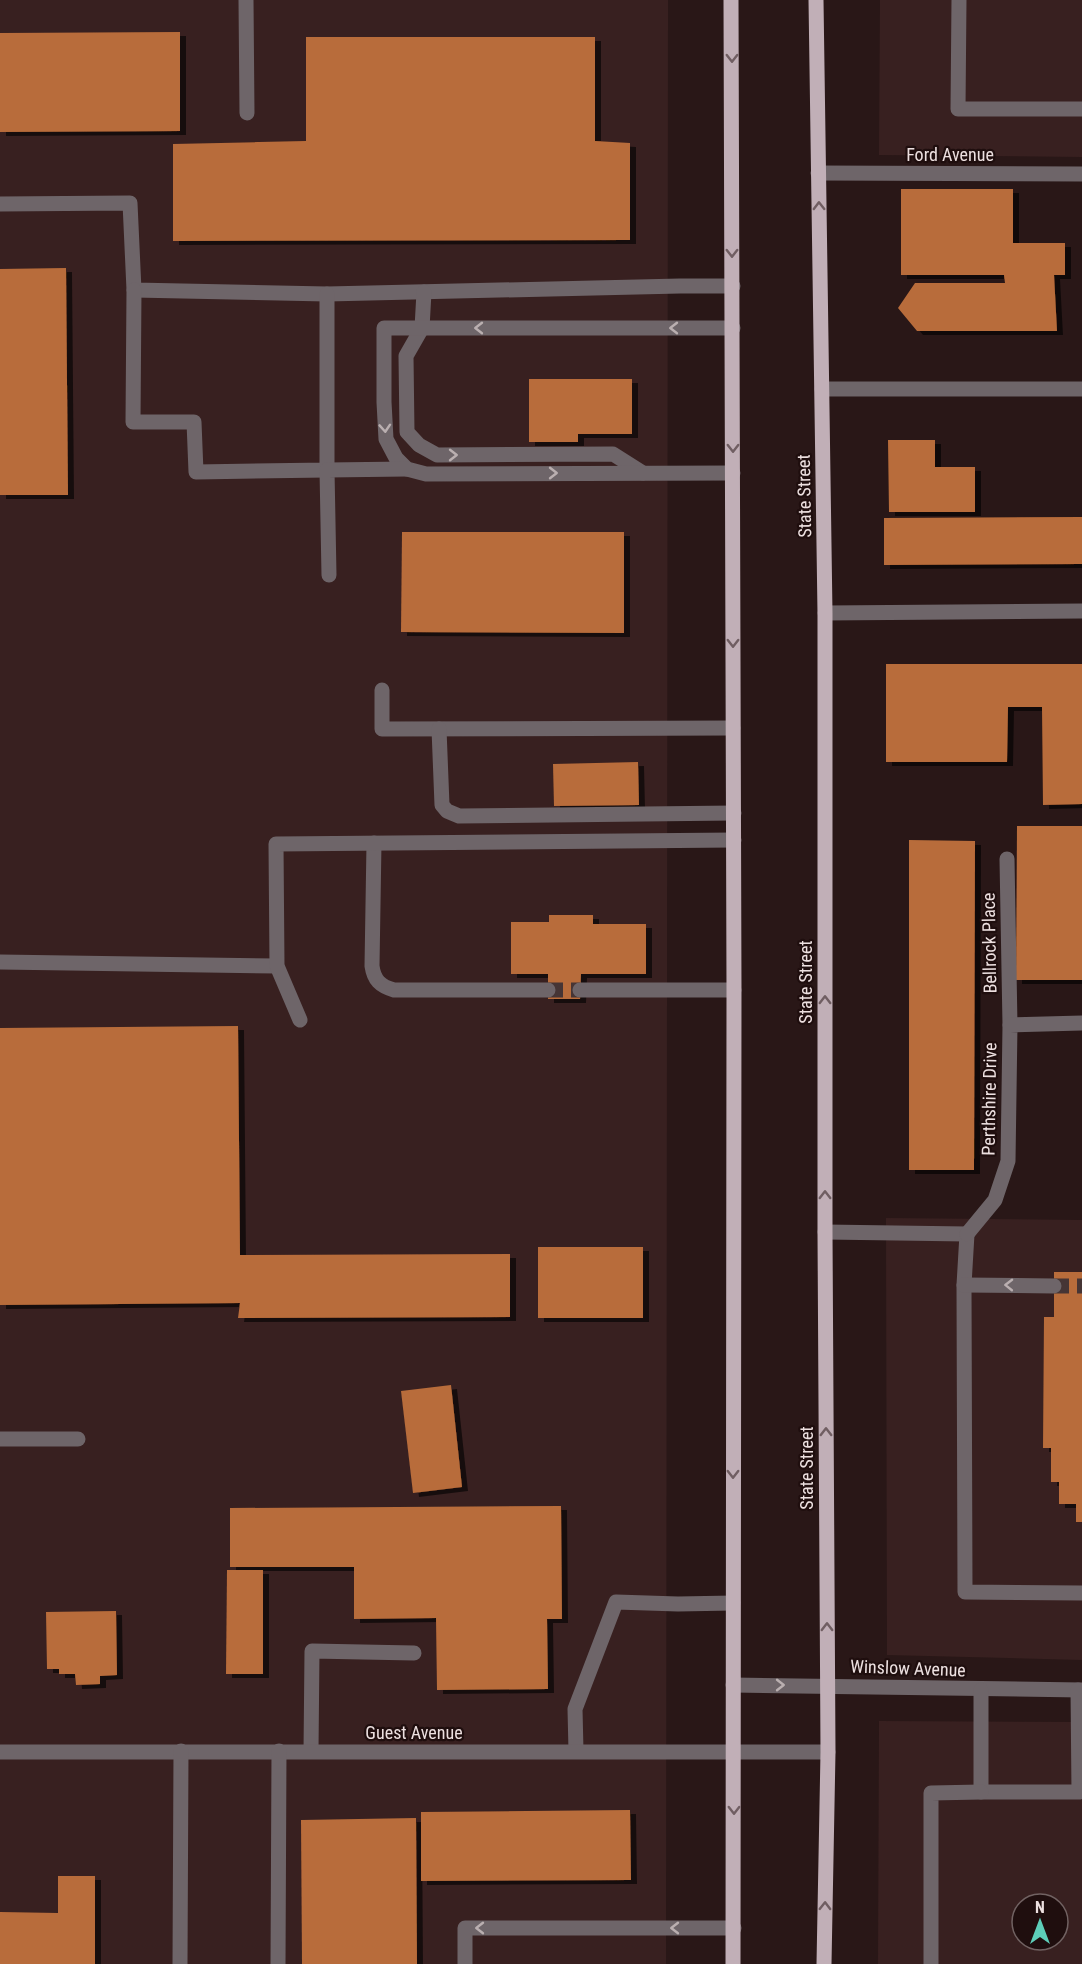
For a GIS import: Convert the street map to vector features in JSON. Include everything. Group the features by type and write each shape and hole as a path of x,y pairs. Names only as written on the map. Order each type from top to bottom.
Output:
{"main road":[{"path":"731,0 734,813 733,1964"},
{"name":"State Street","path":"816,0 825,613 828,1752 824,1964"}],"street":[{"path":"246,0 247,113"},
{"path":"959,0 958,109 1082,109"},
{"name":"Ford Avenue","path":"818,173 1082,174"},
{"path":"0,204 130,203 134,290 133,422 194,422 196,472 407,469 426,474 733,473"},
{"path":"134,290 327,294 733,286"},
{"path":"424,292 422,328 406,356 407,432 419,445 437,455 613,454 643,473"},
{"path":"327,294 329,574"},
{"path":"407,469 396,458 386,439 384,328 733,328"},
{"path":"822,389 1082,389"},
{"path":"825,613 1082,611"},
{"path":"382,690 382,729 733,728"},
{"path":"439,729 442,805 447,812 459,816 734,813"},
{"path":"300,1020 277,966 276,844 734,840"},
{"path":"374,843 372,966 374,977 383,987 394,990 548,990"},
{"name":"Bellrock Place","path":"1007,860 1010,1025"},
{"path":"0,962 277,966"},
{"path":"580,990 734,990"},
{"name":"Perthshire Drive","path":"967,1234 995,1200 1008,1161 1010,1025 1082,1023"},
{"path":"825,1232 967,1234 964,1285 965,1592 1082,1593"},
{"path":"964,1285 1054,1286"},
{"path":"0,1439 78,1439"},
{"path":"576,1751 575,1709 616,1602 733,1603"},
{"path":"311,1751 312,1651 414,1653"},
{"name":"Winslow Avenue","path":"733,1685 1080,1690"},
{"path":"981,1690 981,1792"},
{"path":"931,1964 932,1794 1080,1792 1080,1690"},
{"path":"180,1964 181,1751"},
{"path":"278,1964 279,1751"},
{"name":"Guest Avenue","path":"0,1752 828,1752"},
{"path":"465,1964 465,1928 734,1928"}],"shaded area":[{"path":"0,0 668,0 666,1964 0,1964"},
{"path":"880,0 1082,0 1082,157 879,155"},
{"path":"886,1218 1082,1220 1082,1660 887,1655"},
{"path":"879,1721 1082,1722 1082,1964 878,1964"}],"building":[{"path":"180,32 180,131 0,132 0,33"},
{"path":"306,37 595,37 595,141 630,143 630,240 173,241 173,144 306,141"},
{"path":"901,189 1013,189 1013,243 1065,243 1065,275 1054,275 1057,331 917,331 898,308 915,283 1005,283 1004,275 901,275"},
{"path":"66,268 68,495 0,495 0,269"},
{"path":"529,379 632,379 632,434 578,434 578,442 529,442"},
{"path":"888,440 935,440 935,467 975,467 975,512 889,512"},
{"path":"1082,517 1082,564 884,565 884,518"},
{"path":"402,532 624,532 624,633 401,632"},
{"path":"886,664 1082,664 1082,804 1043,805 1042,707 1008,707 1007,762 886,762"},
{"path":"638,762 639,805 554,806 553,764"},
{"path":"1017,826 1082,826 1082,980 1016,980"},
{"path":"909,840 975,841 974,1170 909,1170"},
{"path":"549,915 593,915 593,924 646,924 646,974 581,974 580,999 548,999 548,974 511,974 511,922 549,922"},
{"path":"238,1026 240,1255 510,1254 510,1317 238,1318 240,1303 0,1305 0,1028"},
{"path":"538,1247 643,1247 643,1318 538,1318"},
{"path":"1054,1272 1082,1272 1082,1522 1076,1522 1076,1504 1059,1504 1059,1482 1051,1482 1051,1448 1043,1448 1044,1317 1054,1317"},
{"path":"451,1385 462,1487 413,1493 401,1391"},
{"path":"561,1506 562,1619 547,1619 548,1689 437,1690 436,1618 354,1619 354,1567 230,1567 230,1508"},
{"path":"227,1570 263,1570 263,1674 226,1674"},
{"path":"116,1611 117,1675 100,1676 100,1684 76,1685 75,1674 59,1674 59,1669 47,1669 46,1612"},
{"path":"630,1810 631,1880 421,1881 421,1812"},
{"path":"416,1818 417,1964 302,1964 301,1820"},
{"path":"58,1876 95,1876 95,1964 0,1964 0,1912 58,1913"}],"tunnel":[{"path":"548,990 580,990"},
{"path":"1054,1286 1082,1286"}]}
